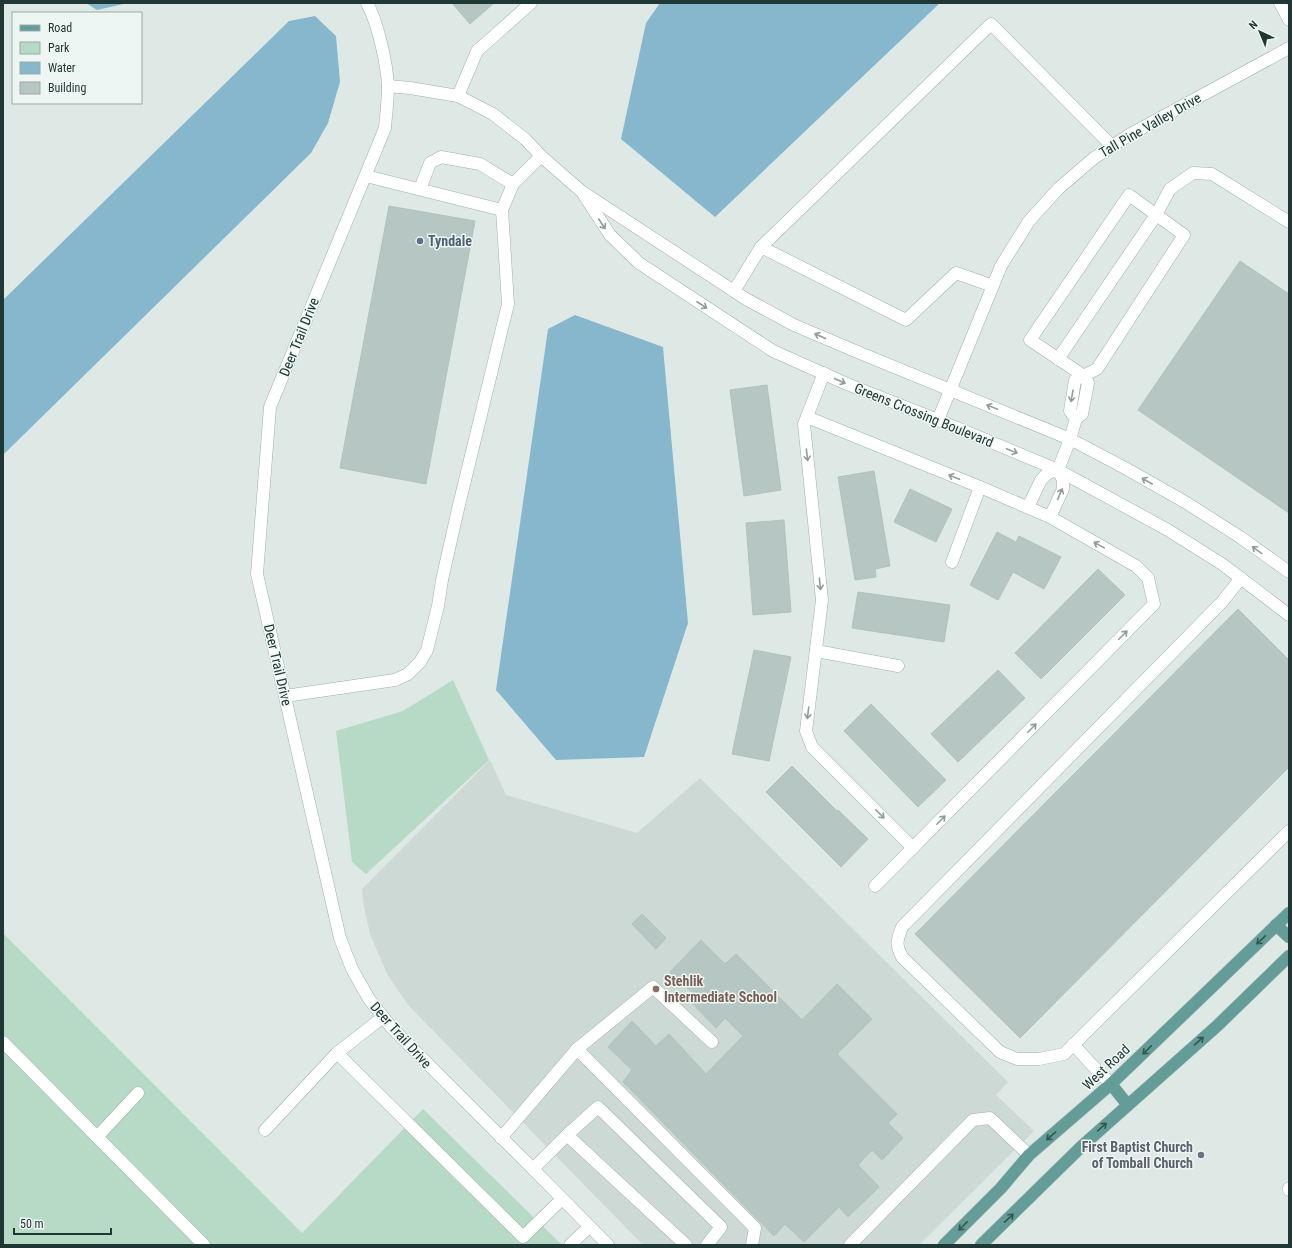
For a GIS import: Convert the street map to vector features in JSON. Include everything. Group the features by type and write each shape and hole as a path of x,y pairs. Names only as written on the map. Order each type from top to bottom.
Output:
{"main road":[{"name":"West Road","path":"945,1245 1001,1188 1029,1155 1111,1084 1289,913"},
{"path":"1276,926 1289,937"},
{"path":"981,1245 1082,1146 1127,1104 1217,1026 1289,956"},
{"path":"1111,1084 1127,1104"}],"street":[{"name":"Deer Trail Drive","path":"367,3 373,13 383,51 388,86 385,128 270,407 257,574 340,938 352,969 369,999 392,1028 608,1245"},
{"path":"458,96 477,51 531,3"},
{"path":"1280,3 1289,20"},
{"path":"734,290 761,247 990,24 1079,115 1112,146"},
{"name":"Tall Pine Valley Drive","path":"938,420 1001,266 1030,221 1059,188 1094,158 1129,135 1289,48"},
{"name":"Greens Crossing Boulevard","path":"388,86 458,96 493,114 525,139 541,156 581,191 746,299 794,325 860,354 1070,439 1185,502 1240,537 1289,572"},
{"path":"285,696 395,680 408,674 420,662 427,650 460,502 508,304 502,210 513,184 541,156"},
{"path":"420,189 430,163 441,157 480,164 513,184"},
{"path":"1058,359 1156,215 1170,189 1192,173 1212,174 1289,222"},
{"path":"366,176 502,210"},
{"name":"Greens Crossing Boulevard","path":"581,191 610,235 639,263 773,351 824,374 1058,470 1168,530 1222,564 1289,614"},
{"path":"1050,517 1063,488 1063,480 1058,470 1076,419 1070,411 1075,380 1084,376 1097,369 1184,235 1129,195 1030,340 1084,376"},
{"path":"761,247 906,320 956,273 993,286"},
{"path":"824,374 804,424 822,600 806,731 812,747 913,848"},
{"path":"807,417 1050,517 1136,566 1148,578 1154,604 875,886"},
{"path":"1028,507 1042,480 1048,473 1058,470"},
{"path":"952,562 985,490"},
{"path":"1241,578 1222,602 902,927 897,947 902,957 1000,1052 1017,1059 1039,1059 1064,1054 1289,831"},
{"path":"816,651 898,666"},
{"path":"502,1138 577,1049 653,987 712,1042"},
{"path":"265,1130 337,1054 383,1017"},
{"path":"3,1042 204,1245"},
{"path":"1073,1044 1111,1084"},
{"path":"577,1049 755,1228 752,1245"},
{"path":"337,1054 522,1241 562,1199"},
{"path":"97,1137 138,1093"},
{"path":"533,1169 598,1107 721,1227 707,1245"},
{"path":"850,1245 973,1120 990,1118 1029,1155"},
{"path":"567,1135 686,1245"},
{"path":"570,1245 589,1226"}],"shaded area":[{"name":"Stehlik Intermediate School","path":"490,760 506,795 637,833 700,778 1008,1082 996,1095 1034,1131 919,1245 643,1245 408,1005 387,974 370,934 362,889"}],"green space":[{"path":"453,680 489,760 366,874 352,862 336,731 403,711"},
{"path":"3,933 302,1233 423,1109 562,1245 3,1245"}],"water":[{"path":"86,3 128,3 97,10"},
{"path":"660,3 940,3 715,217 621,139 646,23"},
{"path":"315,16 336,36 340,82 328,123 311,153 3,455 3,300 289,21"},
{"path":"575,315 663,347 688,623 644,757 556,760 496,690 548,329"}],"building":[{"path":"452,3 494,3 470,24"},
{"path":"389,206 475,221 426,484 340,468"},
{"path":"1240,261 1289,294 1289,513 1138,410"},
{"path":"767,385 781,490 744,496 730,390"},
{"path":"874,471 890,566 875,569 876,577 855,580 838,477"},
{"path":"910,489 952,509 936,542 894,522"},
{"path":"784,520 791,612 753,615 746,523"},
{"path":"997,532 1016,542 1019,536 1061,557 1044,589 1013,572 998,600 970,585"},
{"path":"1098,569 1125,595 1041,679 1015,653"},
{"path":"858,592 950,605 944,642 852,628"},
{"path":"1238,609 1289,660 1289,767 1020,1038 915,934"},
{"path":"754,650 791,657 769,761 732,754"},
{"path":"998,670 1025,698 958,762 931,734"},
{"path":"871,704 946,780 918,807 844,731"},
{"path":"792,766 837,811 838,810 868,839 841,867 766,792"},
{"path":"642,914 666,938 656,949 632,924"},
{"path":"701,940 725,964 736,954 802,1020 837,984 872,1019 837,1054 897,1114 888,1123 903,1138 882,1160 872,1150 858,1165 879,1187 848,1217 839,1207 804,1242 785,1224 774,1236 623,1082 632,1070 608,1047 632,1021 656,1046 669,1034 706,1074 743,1036 725,1018 716,1028 690,1001 695,995 670,972"}],"place":[{"name":"Tyndale","path":"420,241"},
{"name":"Stehlik Intermediate School","path":"656,989"},
{"name":"First Baptist Church of Tomball Church","path":"1201,1155"}]}
